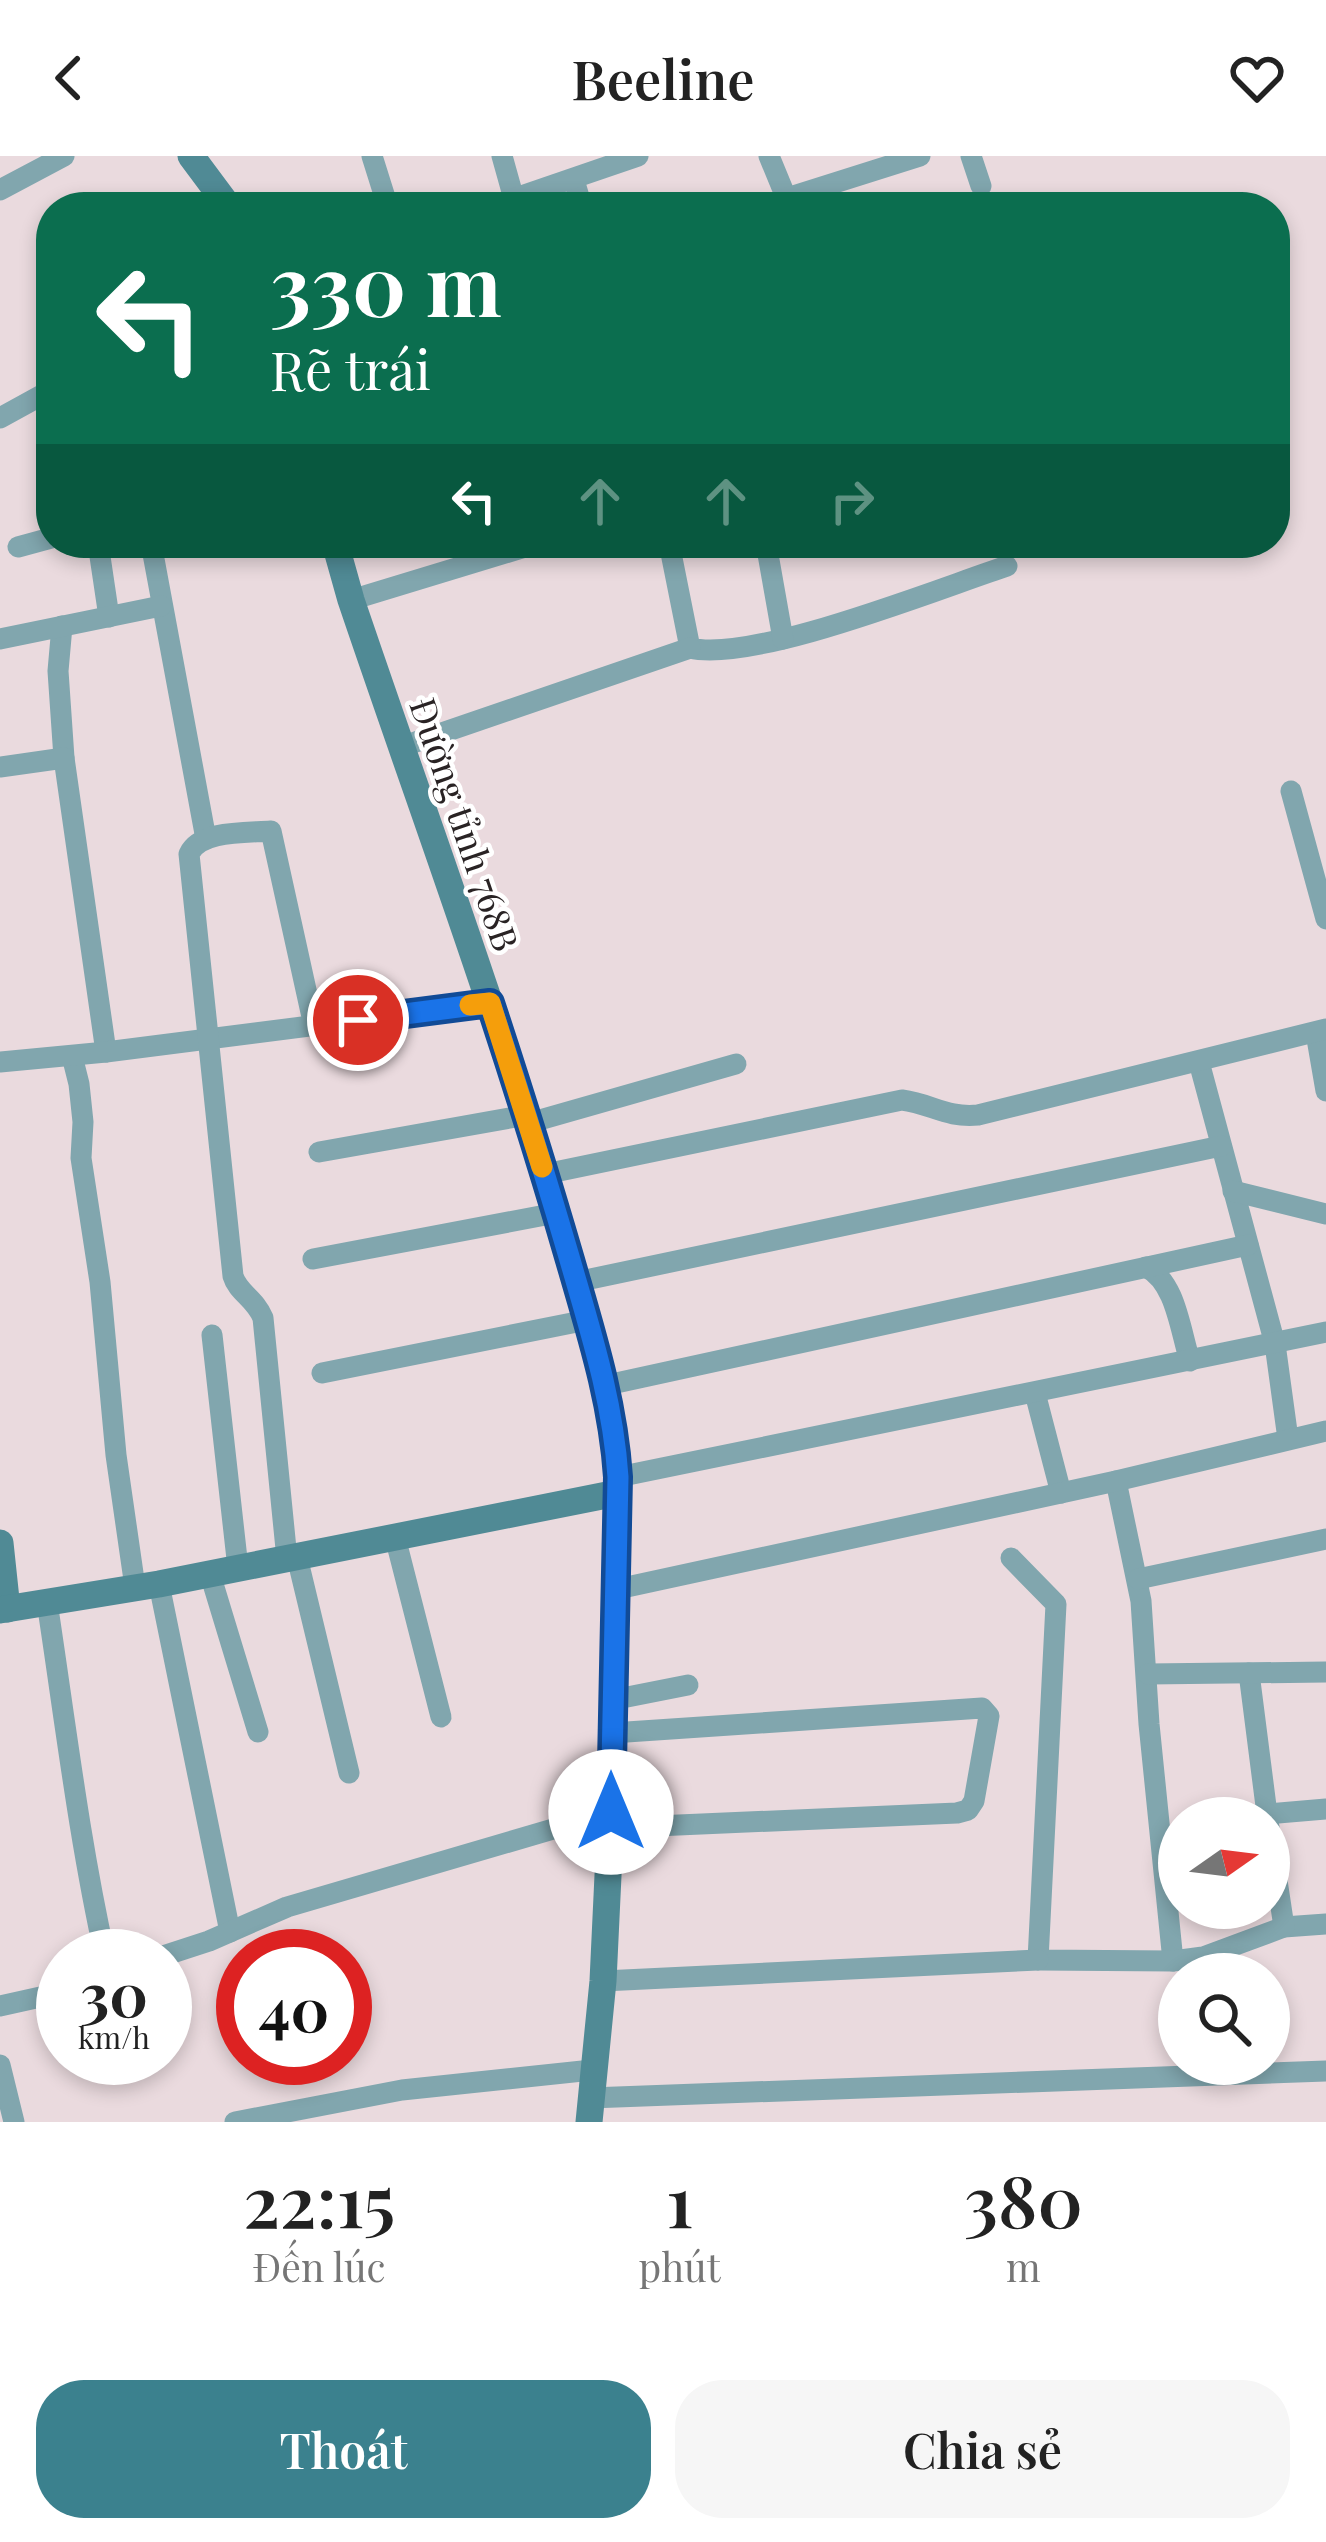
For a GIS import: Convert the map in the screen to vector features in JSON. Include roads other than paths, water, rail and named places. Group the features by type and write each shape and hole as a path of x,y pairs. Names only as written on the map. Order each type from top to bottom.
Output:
{"street":[{"path":"0,190 64,156"},
{"path":"191,156 218,192"},
{"path":"372,156 383,192"},
{"path":"502,156 512,192"},
{"path":"769,156 785,192"},
{"path":"817,192 920,156"},
{"path":"971,156 981,186"},
{"path":"536,192 628,158"},
{"path":"574,180 578,192"},
{"path":"0,418 36,398"},
{"path":"17,548 36,542"},
{"path":"100,558 109,617"},
{"path":"153,558 206,839"},
{"name":"Đường tỉnh 768B","path":"339,558 528,1119 607,1385 617,1485 611,1820 603,1981 590,2097"},
{"path":"351,600 488,558"},
{"path":"672,558 690,647"},
{"path":"769,558 784,639"},
{"path":"401,747 690,647 712,653 784,639 1007,566"},
{"path":"0,639 161,606"},
{"path":"62,626 58,671 64,758 106,1052"},
{"path":"0,767 64,758"},
{"path":"1292,791 1326,919"},
{"path":"314,1026 271,831 195,844 189,854 233,1276 241,1290 256,1300 263,1318 292,1558 349,1773"},
{"path":"0,1062 490,1003"},
{"path":"544,1174 902,1100 953,1117 978,1115 1321,1031 1326,1091"},
{"path":"72,1056 116,1454 230,1929"},
{"path":"1199,1062 1275,1344 1288,1439"},
{"path":"319,1152 528,1119 736,1064"},
{"path":"576,1282 1222,1146"},
{"path":"1233,1191 1326,1214"},
{"path":"313,1259 556,1213"},
{"path":"607,1385 1248,1245"},
{"path":"1146,1267 1160,1274 1167,1286 1190,1361"},
{"path":"322,1373 587,1320"},
{"path":"0,1543 4,1610 395,1538 617,1485 1326,1332"},
{"path":"212,1335 224,1571 259,1732"},
{"path":"1035,1393 1061,1493"},
{"path":"613,1590 1326,1431"},
{"path":"1115,1481 1138,1579 1172,1953"},
{"path":"395,1538 441,1717"},
{"path":"1138,1579 1326,1539"},
{"path":"1011,1558 1056,1604 1038,1960"},
{"path":"47,1602 74,1799 98,1929"},
{"path":"1148,1674 1326,1672"},
{"path":"1249,1673 1265,1797"},
{"path":"612,1700 688,1684"},
{"path":"235,1929 287,1906 611,1820 968,1810 974,1802 989,1716 982,1708 612,1732"},
{"path":"1290,1816 1326,1809"},
{"path":"1290,1927 1326,1924"},
{"path":"1214,1953 1280,1929"},
{"path":"603,1981 1038,1960 1158,1961"},
{"path":"0,2006 36,1998"},
{"path":"0,2065 14,2119"},
{"path":"235,2122 402,2090 590,2097 1326,2071"}]}
